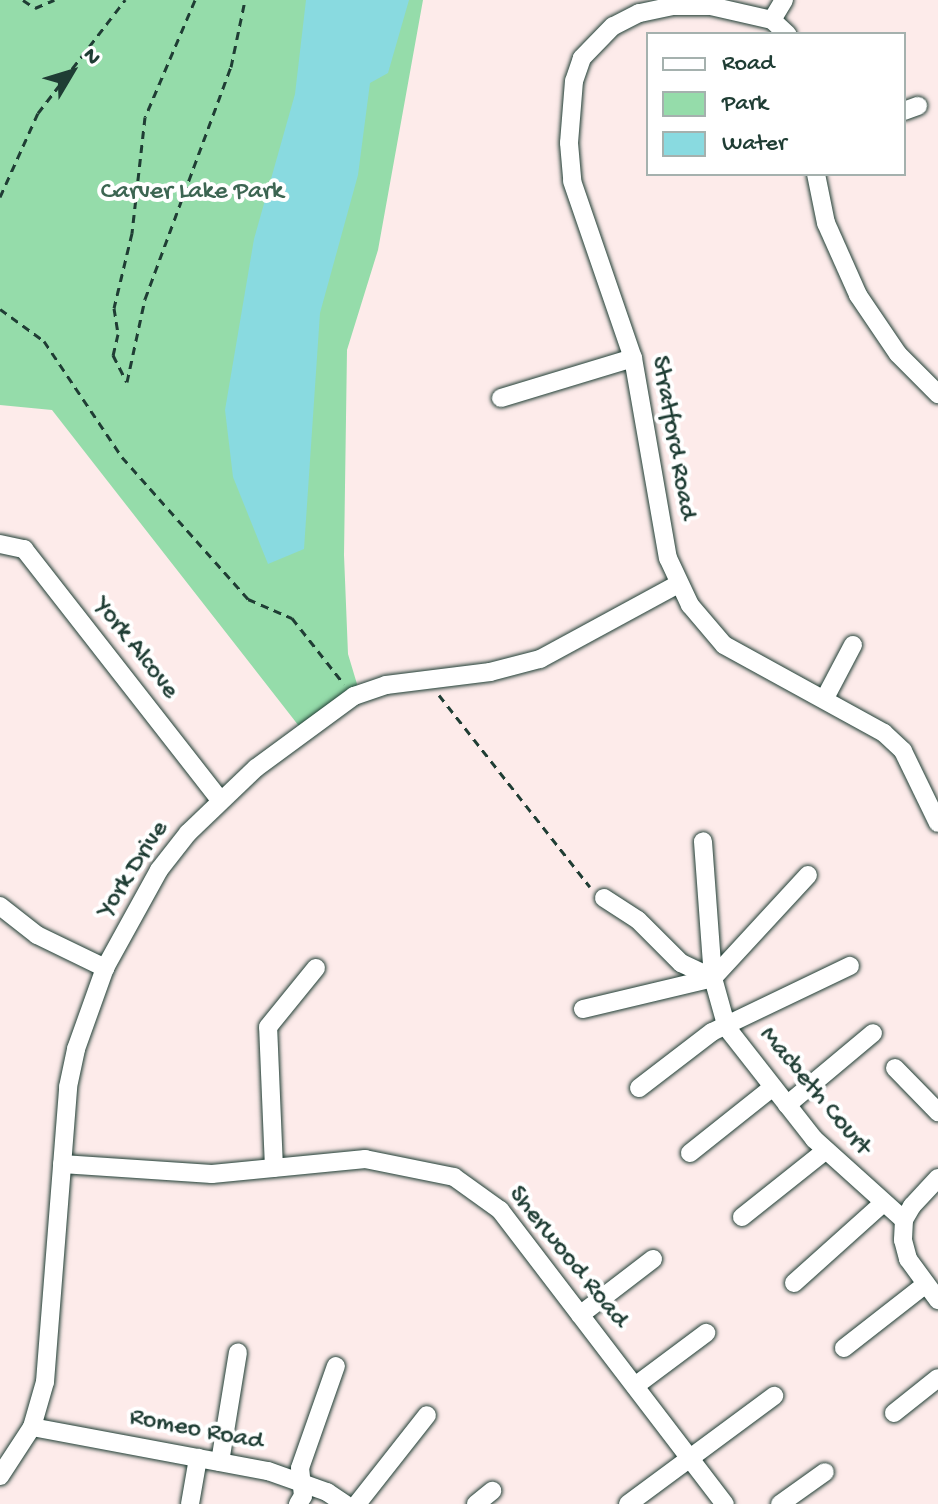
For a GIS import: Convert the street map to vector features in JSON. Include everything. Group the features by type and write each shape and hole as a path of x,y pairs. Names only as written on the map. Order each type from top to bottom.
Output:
{"street":[{"path":"784,0 772,20 785,32"},
{"name":"Stratford Road","path":"772,20 711,6 639,13 613,26 582,58 569,110 572,181 633,358 668,558 678,584 705,626 724,645 866,718 903,751 938,823"},
{"path":"816,176 826,223 858,295 898,354 938,394"},
{"path":"501,398 633,358"},
{"name":"York Alcove","path":"0,544 24,549 220,800"},
{"name":"York Drive","path":"0,1476 32,1427 50,1355 62,1164 76,1049 105,968 159,870 220,800 302,730 354,696 386,685 434,680 540,659 678,584"},
{"path":"825,698 853,645"},
{"name":"Macbeth Court","path":"703,841 713,978 727,1028 825,1151 881,1205 904,1220"},
{"path":"583,1009 713,978 808,875"},
{"path":"604,898 638,920 681,963 713,978"},
{"path":"0,906 47,941 105,968"},
{"path":"639,1088 712,1032 727,1028 850,966"},
{"path":"274,1168 268,1027 316,968"},
{"path":"787,1105 873,1033"},
{"path":"895,1068 938,1112"},
{"path":"690,1153 773,1087"},
{"path":"742,1217 825,1151"},
{"name":"Sherwood Road","path":"62,1164 174,1173 365,1159 454,1177 500,1210 725,1504"},
{"path":"938,1178 904,1220 908,1259 938,1300"},
{"path":"794,1283 881,1205"},
{"path":"580,1315 653,1259"},
{"path":"844,1348 926,1284"},
{"path":"635,1386 706,1333"},
{"path":"220,1462 238,1352"},
{"path":"298,1504 303,1496 300,1468 336,1366"},
{"path":"894,1413 938,1378"},
{"path":"628,1504 774,1396"},
{"path":"357,1504 427,1415"},
{"name":"Romeo Road","path":"32,1427 300,1480 345,1504"},
{"path":"190,1504 198,1458"},
{"path":"780,1504 825,1472"},
{"path":"476,1504 492,1491"}],"path":[{"path":"23,0 35,8 54,0"},
{"path":"0,197 38,113 125,0"},
{"path":"195,0 145,117 137,200 114,308 118,334 113,355 127,382 145,299 231,67 245,0"},
{"path":"1,311 44,341 122,457 248,599 292,618 354,696"},
{"path":"434,680 441,699 581,880 604,898"}],"green space":[{"name":"Carver Lake Park","path":"0,0 423,0 378,250 347,350 344,555 348,654 360,694 302,730 52,410 0,405"}],"water":[{"path":"306,0 409,0 388,73 370,83 358,175 320,313 304,549 268,564 233,477 225,410 254,239 295,94"}]}
